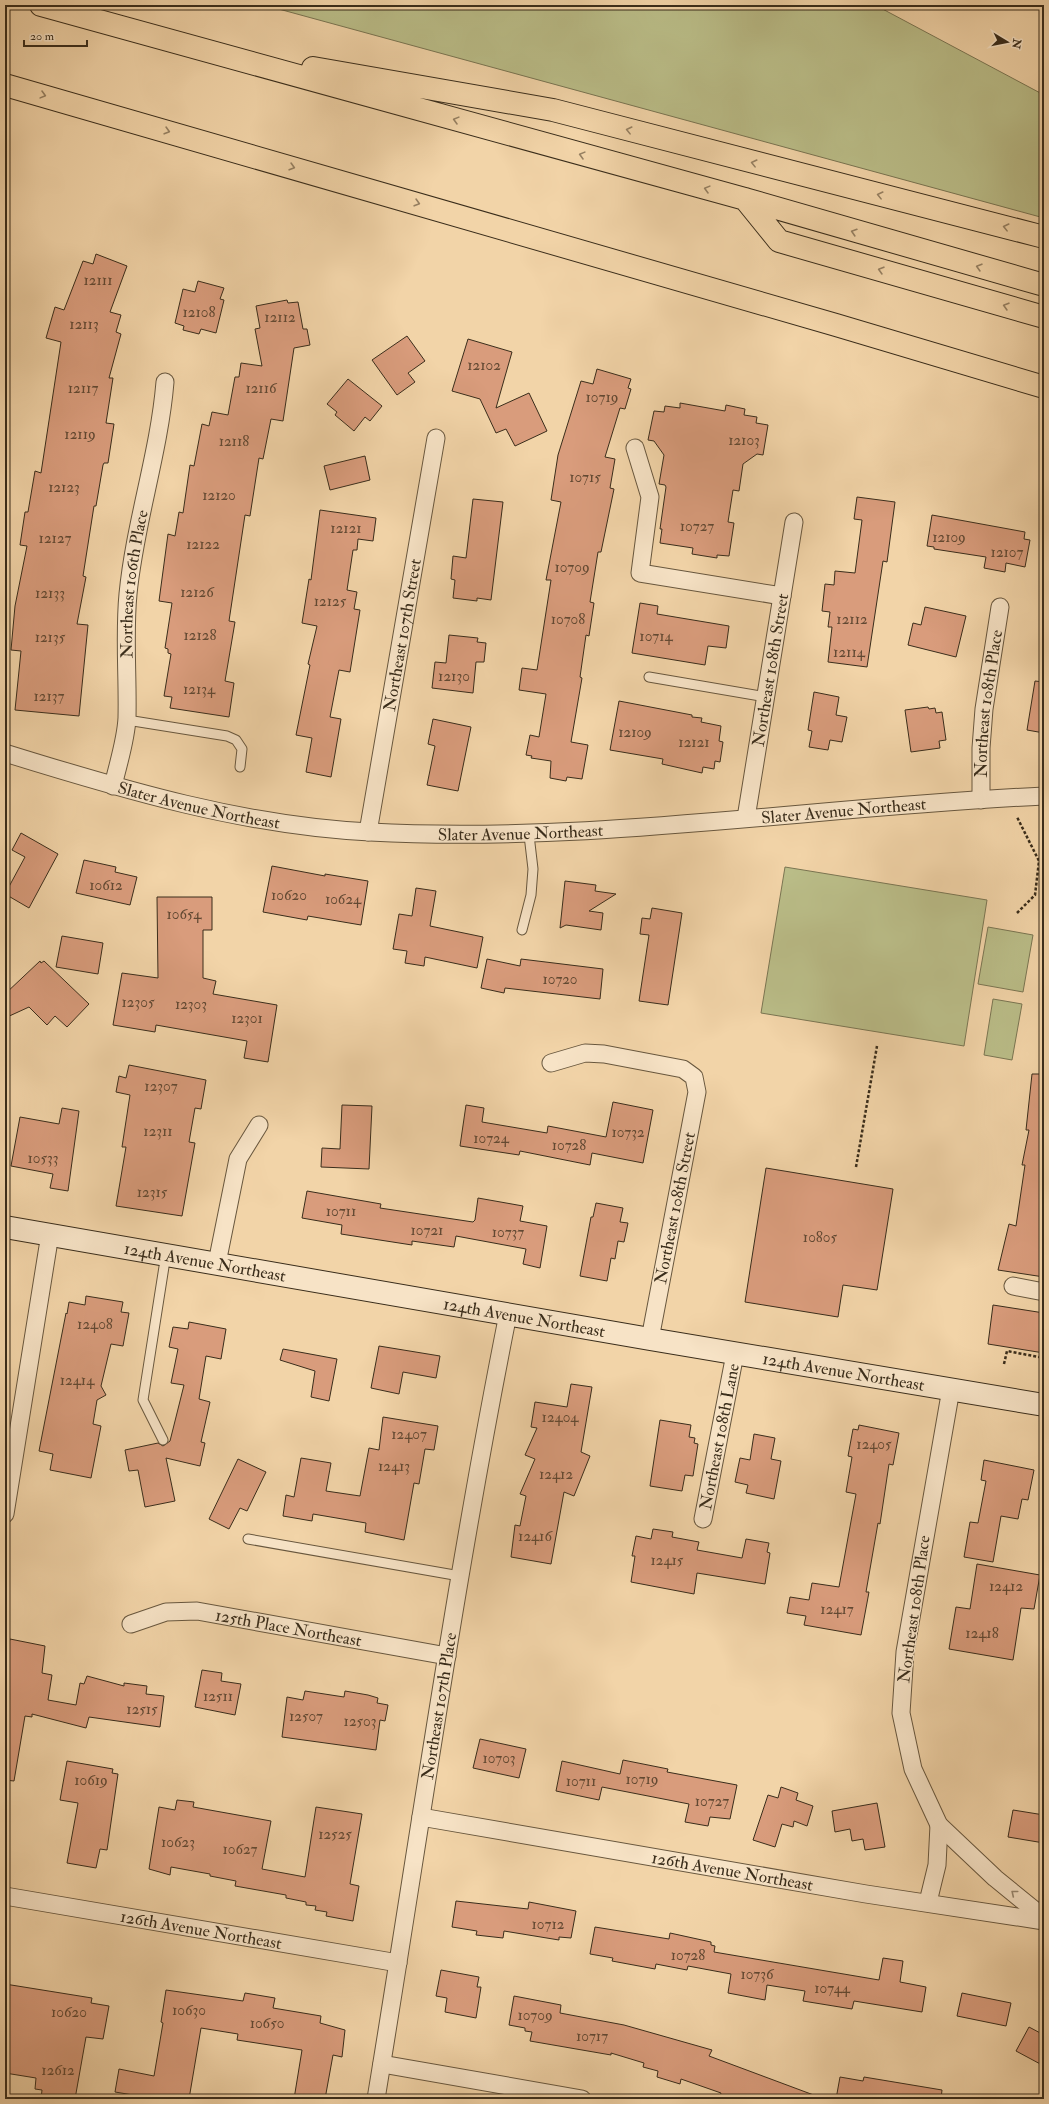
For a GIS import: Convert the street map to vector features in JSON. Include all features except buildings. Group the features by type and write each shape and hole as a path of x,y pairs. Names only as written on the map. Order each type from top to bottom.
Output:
{"highway":[{"path":"41,5 177,44 745,199 1044,285"},
{"path":"177,44 552,110 1044,237"},
{"path":"5,85 836,325 1044,387"},
{"path":"745,199 779,241 1044,316"}],"main road":[{"name":"124th Avenue Northeast","path":"5,1227 735,1354 1044,1405"}],"street":[{"name":"Northeast 106th Place","path":"113,786 127,720 125,635 128,593 138,533 162,418 165,382"},
{"name":"Northeast 107th Street","path":"368,832 436,438"},
{"path":"634,448 650,497 640,573 782,596"},
{"name":"Northeast 108th Street","path":"746,818 794,522"},
{"name":"Northeast 108th Place","path":"981,800 981,748 984,709 1000,607"},
{"name":"Slater Avenue Northeast","path":"5,753 113,786 174,802 272,821 368,832 530,834 621,829 746,818 1044,796"},
{"name":"Northeast 108th Street","path":"551,1064 585,1053 604,1054 683,1069 694,1077 697,1092 650,1339"},
{"path":"217,1263 238,1159 259,1125"},
{"path":"5,1514 50,1234"},
{"path":"1013,1286 1044,1292"},
{"name":"Northeast 107th Place","path":"376,2099 460,1576 508,1314"},
{"name":"Northeast 108th Lane","path":"703,1519 735,1354"},
{"name":"Northeast 108th Place","path":"951,1389 905,1652 901,1713 913,1769 939,1825 995,1878 1044,1918"},
{"name":"125th Place Northeast","path":"131,1624 166,1612 197,1611 447,1656"},
{"name":"126th Avenue Northeast","path":"421,1817 866,1894 928,1902 1044,1921"},
{"name":"Northeast 108th Place","path":"928,1902 937,1866 939,1825"},
{"name":"126th Avenue Northeast","path":"5,1896 398,1962"},
{"path":"382,2064 582,2099"}],"lane":[{"path":"649,677 766,697"},
{"path":"127,720 227,736 236,740 242,749 240,767"},
{"path":"522,930 531,895 533,869 530,834"},
{"path":"163,1440 143,1400 166,1254"},
{"path":"248,1539 460,1576"}],"path":[{"path":"1014,811 1039,861 1035,895 1017,913"},
{"path":"856,1167 877,1046"},
{"path":"1004,1364 1007,1351 1044,1358"}],"green space":[{"path":"264,5 875,5 1044,95 1044,218"},
{"path":"785,867 987,900 964,1046 761,1013"},
{"path":"988,927 1033,935 1023,992 978,984"},
{"path":"993,999 1022,1004 1012,1060 984,1055"}]}
